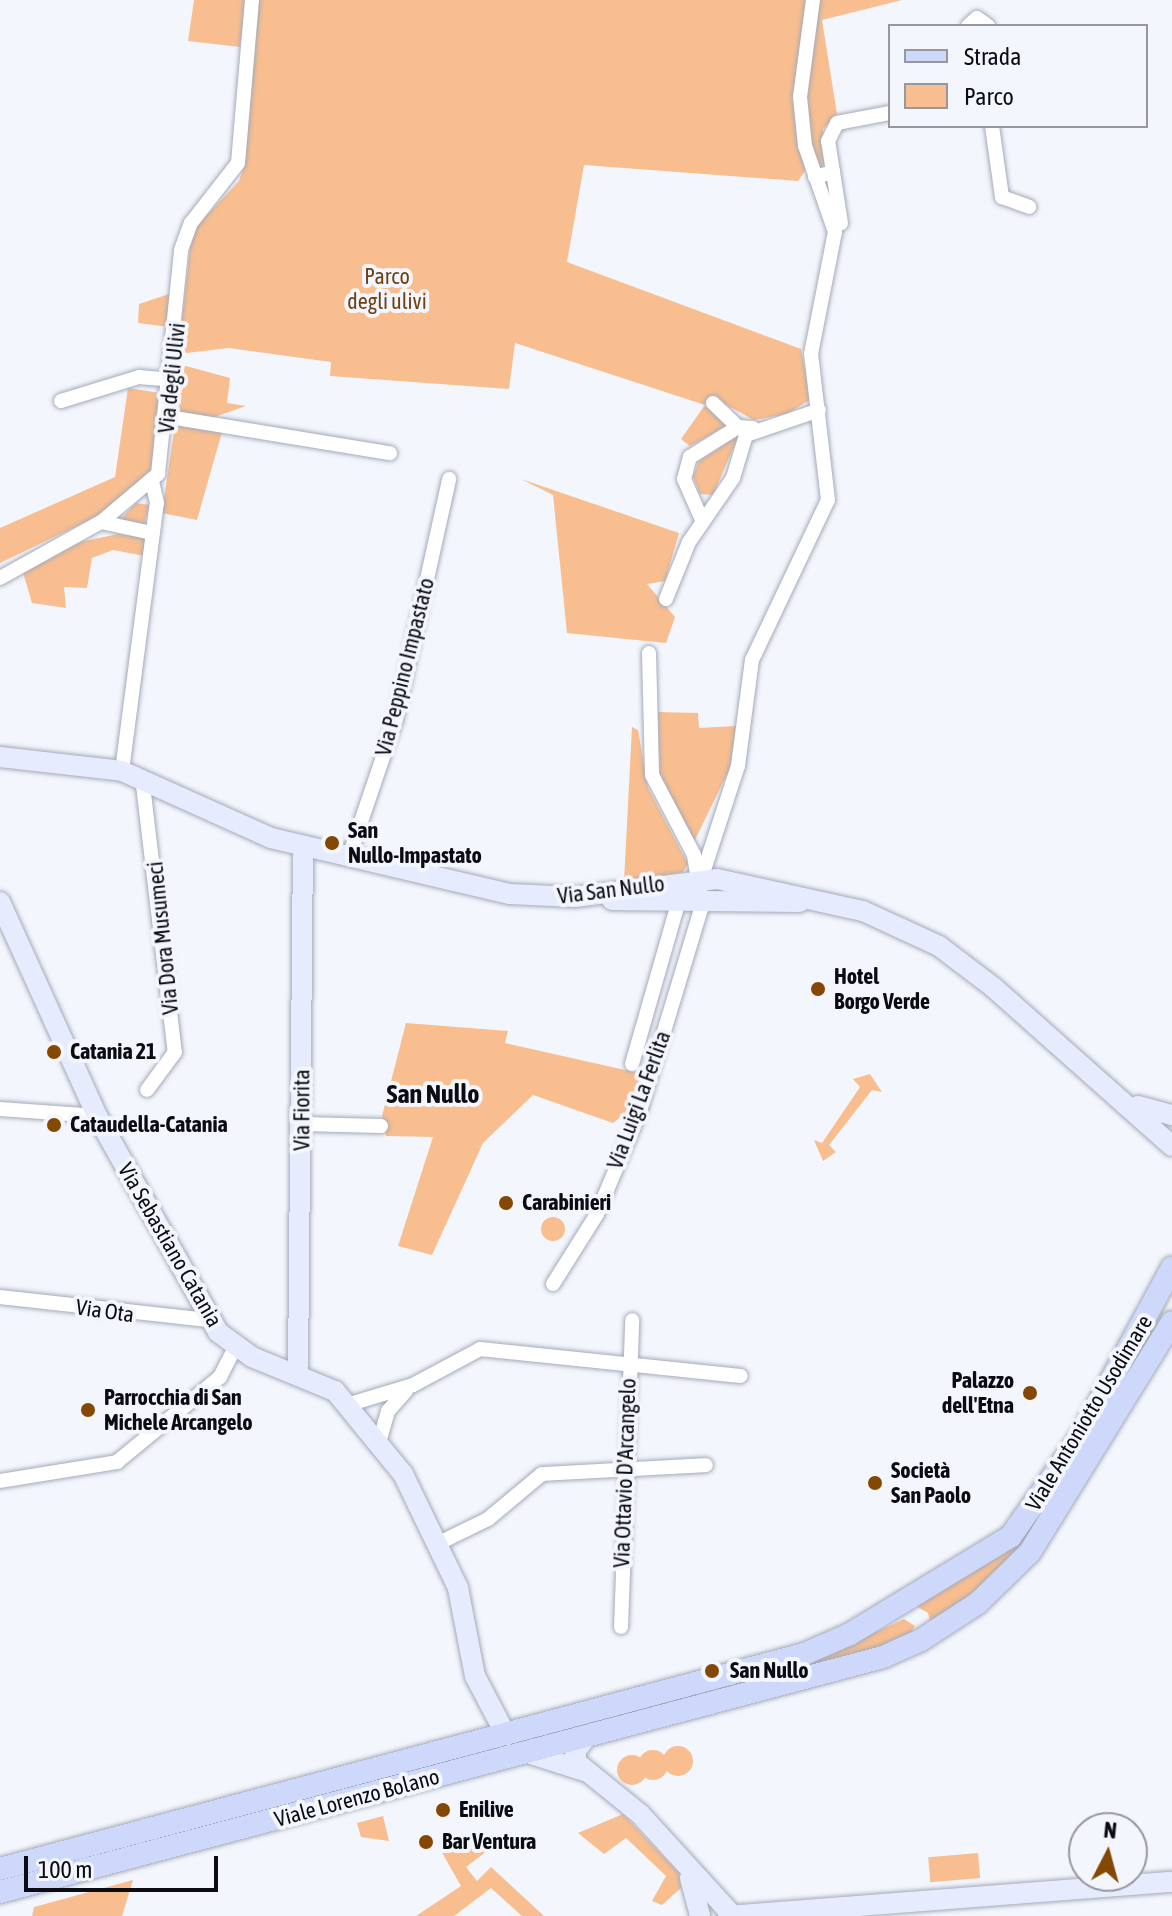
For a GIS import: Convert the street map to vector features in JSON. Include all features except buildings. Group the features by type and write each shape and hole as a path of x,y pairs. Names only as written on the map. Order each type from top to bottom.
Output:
{"main road":[{"name":"Via San Nullo","path":"0,757 122,771 142,777 246,829 303,846 351,851 510,894 575,897 651,894 701,879 824,901 892,921 939,946 1130,1103 1172,1146"},
{"name":"Via Fiorita","path":"298,1373 303,846"},
{"path":"651,894 678,904 702,905 824,901"},
{"name":"Via Sebastiano Catania","path":"0,902 97,1116 210,1320 235,1347 298,1373 350,1404 380,1439 462,1600 482,1696 506,1735"},
{"path":"1130,1103 1172,1115"},
{"name":"Viale Antoniotto Usodimare","path":"506,1735 804,1654 888,1613 1001,1544 1034,1509 1172,1268"},
{"name":"Viale Antoniotto Usodimare","path":"528,1753 883,1657 921,1640 978,1603 1030,1552 1172,1322"},
{"path":"888,1613 920,1618 921,1640"},
{"name":"Viale Lorenzo Bolano","path":"0,1869 506,1735"},
{"path":"587,1736 575,1756 586,1772 640,1814 731,1915 918,1908 1172,1882"},
{"path":"528,1753 586,1772"},
{"name":"Viale Lorenzo Bolano","path":"0,1892 528,1753"},
{"path":"676,1854 697,1893 700,1916"}],"street":[{"name":"Via degli Ulivi","path":"122,771 152,533 152,481 169,417 184,240 239,157 252,0"},
{"path":"813,0 800,97 815,177 835,232 830,281"},
{"path":"701,879 738,766 752,660 825,512 828,453 811,343 842,250 831,128 888,114"},
{"path":"992,128 1002,197 1029,207"},
{"path":"815,177 833,172"},
{"path":"61,401 139,377 172,380"},
{"path":"713,403 746,428"},
{"path":"702,520 684,479 687,463 746,428 819,410"},
{"path":"169,417 390,453"},
{"path":"666,599 702,520 733,478 746,428"},
{"name":"Via Peppino Impastato","path":"351,851 396,719 449,479"},
{"path":"0,578 101,522 152,481"},
{"path":"101,522 152,533"},
{"path":"649,653 652,775 701,879"},
{"name":"Via Dora Musumeci","path":"142,777 175,1052 147,1090"},
{"name":"Via Luigi La Ferlita","path":"553,1284 597,1214 640,1111 702,905 701,879"},
{"path":"632,1064 678,904"},
{"path":"0,1109 97,1116"},
{"path":"302,1124 381,1126"},
{"name":"Via Ota","path":"0,1297 210,1320"},
{"name":"Via Ottavio D'Arcangelo","path":"621,1627 632,1320"},
{"path":"0,1481 117,1462 220,1377 235,1347"},
{"path":"350,1404 413,1385 492,1349 741,1376"},
{"path":"365,1421 413,1385"},
{"path":"380,1439 395,1401"},
{"path":"435,1545 488,1519 542,1474 706,1465"}],"green space":[{"path":"194,0 246,0 240,47 188,41"},
{"name":"Parco degli ulivi","path":"256,0 808,0 795,80 805,171 798,181 584,165 567,262 801,349 811,399 787,414 754,420 710,396 705,405 515,343 509,389 330,376 331,362 229,348 178,354 192,231 239,181 245,163"},
{"path":"818,0 902,0 822,20 837,114 823,129 826,162 818,167 805,112"},
{"path":"172,293 169,327 138,323 139,304"},
{"path":"186,366 230,378 227,403 246,406 214,417 178,412 178,367"},
{"path":"128,388 160,393 153,468 104,513 0,563 0,528 115,477"},
{"path":"705,405 726,426 690,446 681,439"},
{"path":"175,425 222,432 197,520 162,513"},
{"path":"739,435 713,495 700,494 693,477 699,461"},
{"path":"521,479 679,533 665,581 647,584 675,617 666,643 567,633 553,495"},
{"path":"136,503 150,505 144,524 120,520"},
{"path":"119,534 147,538 145,556 113,550 92,558 87,588 64,587 66,608 32,603 22,569 84,541"},
{"path":"658,712 698,713 699,728 736,726 730,768 694,842 660,781"},
{"path":"632,727 638,730 648,788 688,864 683,872 624,882"},
{"path":"406,1023 508,1031 505,1043 643,1074 633,1107 613,1123 533,1095 483,1143 432,1255 398,1246 433,1137 386,1136 382,1116"},
{"path":"870,1074 882,1092 872,1090 829,1145 836,1152 823,1161 814,1140 822,1143 860,1087 853,1079"},
{"path":"553,1217 562,1220 565,1229 562,1238 553,1241 544,1238 541,1229 544,1220"},
{"path":"1172,1296 1083,1455 1014,1559 931,1625 928,1613 916,1606 1005,1553 1079,1453"},
{"path":"904,1619 915,1626 905,1641 4,1882 812,1662"},
{"path":"678,1746 684,1747 692,1755 692,1767 684,1775 678,1776 672,1775 664,1767 663,1761 664,1755 672,1747"},
{"path":"653,1750 659,1751 667,1759 667,1771 659,1779 653,1780 647,1779 639,1771 638,1765 639,1759 647,1751"},
{"path":"632,1755 638,1756 646,1764 646,1776 638,1784 632,1785 626,1784 618,1776 617,1770 618,1764 626,1756"},
{"path":"623,1814 679,1873 681,1888 662,1905 652,1901 666,1876 626,1838 604,1854 578,1833"},
{"path":"383,1816 389,1841 361,1837 357,1823"},
{"path":"492,1838 495,1845 466,1867 477,1881 491,1867 544,1916 522,1916 491,1888 454,1916 416,1916 461,1886 440,1849"},
{"path":"978,1853 980,1878 930,1882 928,1857"},
{"path":"133,1880 122,1916 32,1916 34,1907"}],"place":[{"name":"San Nullo-Impastato","path":"332,843"},
{"name":"Hotel Borgo Verde","path":"818,989"},
{"name":"Catania 21","path":"54,1052"},
{"name":"Cataudella-Catania","path":"54,1125"},
{"name":"Carabinieri","path":"506,1203"},
{"name":"Palazzo dell'Etna","path":"1030,1393"},
{"name":"Parrocchia di San Michele Arcangelo","path":"88,1410"},
{"name":"Società San Paolo","path":"875,1483"},
{"name":"San Nullo","path":"712,1671"},
{"name":"Enilive","path":"443,1810"},
{"name":"Bar Ventura","path":"426,1842"}],"district":[{"name":"San Nullo","path":"433,1095"}]}
